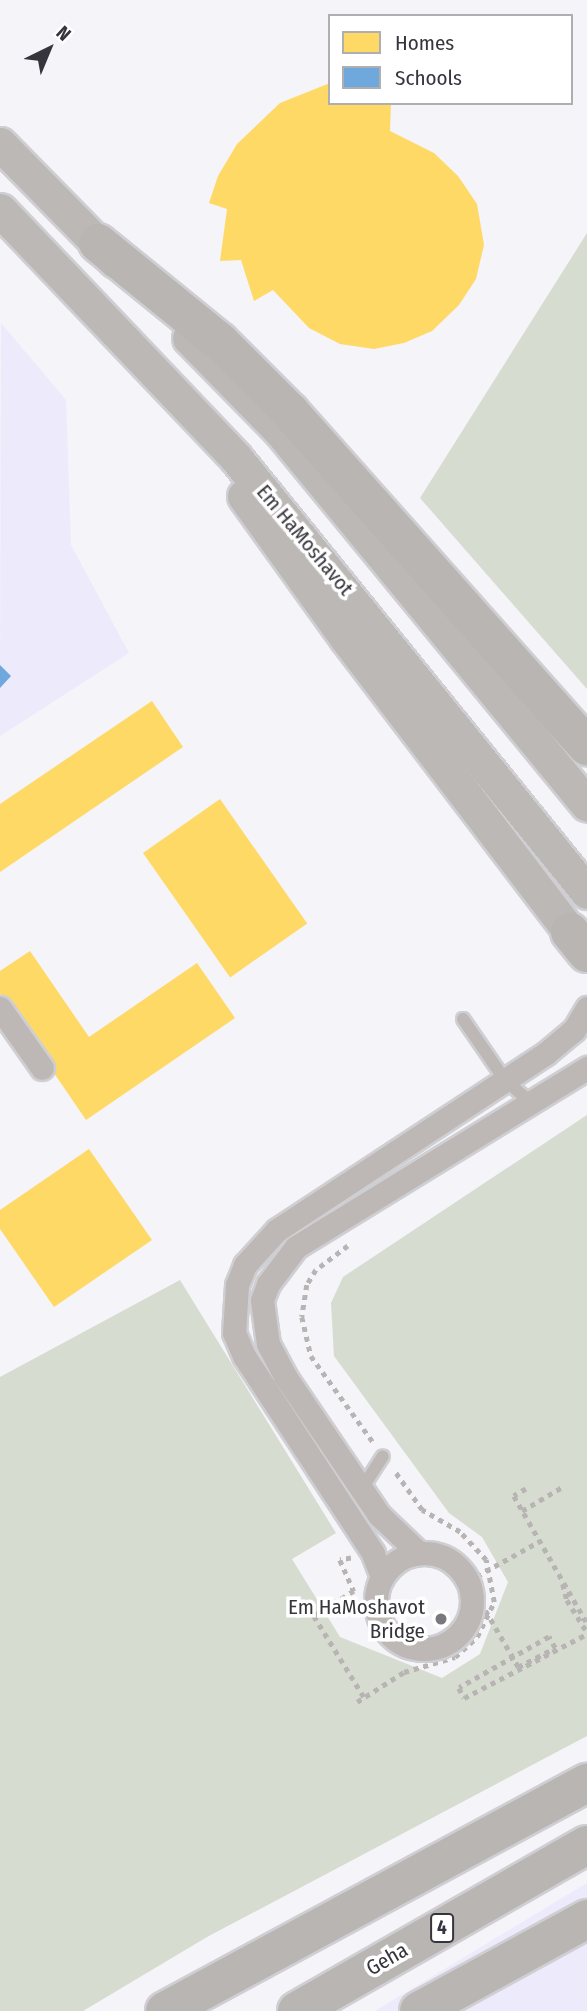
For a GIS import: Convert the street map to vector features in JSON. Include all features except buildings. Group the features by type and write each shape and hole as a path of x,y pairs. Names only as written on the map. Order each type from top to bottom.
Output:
{"highway":[{"path":"98,243 220,342 290,412 587,746"},
{"path":"165,2011 587,1783"},
{"name":"Geha","path":"297,2011 587,1845"},
{"path":"419,2011 587,1919"}],"main road":[{"path":"0,144 281,432 587,804"},
{"name":"Em HaMoshavot","path":"0,210 184,403 354,598 587,892"},
{"path":"184,403 298,572 579,943"}],"street":[{"path":"579,943 587,974"},
{"path":"0,1008 42,1068"},
{"path":"383,1577 373,1553 244,1356 234,1333 237,1285 246,1265 277,1230 505,1080 574,1030 587,1008"},
{"path":"419,1553 398,1561 383,1577 376,1606 380,1621 401,1643 415,1648 444,1645 457,1637 471,1611 468,1581 448,1559 419,1553 396,1534 361,1490 268,1344 262,1321 268,1284 296,1247 326,1226 587,1068"}],"lane":[{"path":"463,1019 505,1080 530,1102"},
{"path":"361,1490 383,1456"}],"path":[{"path":"352,1243 316,1270 307,1285 302,1317 311,1356 422,1510 460,1532 490,1569 494,1602 489,1618 455,1657 404,1672 357,1702"},
{"path":"522,1511 564,1486"},
{"path":"526,1489 514,1496 587,1623"},
{"path":"396,1534 422,1510"},
{"path":"540,1541 468,1581 489,1618 518,1667 555,1648 548,1637 459,1688 464,1698 587,1633 567,1600 562,1578"},
{"path":"364,1697 314,1616 354,1591 340,1560 373,1553"}],"shaded area":[{"path":"587,233 587,689 420,498"},
{"path":"1,323 66,400 71,545 129,653 0,736"},
{"path":"587,1115 587,1736 207,1937 83,2011 0,2011 0,1377 180,1280 336,1533 292,1559 340,1637 442,1678 480,1654 508,1582 482,1537 449,1513 334,1356 331,1303 343,1277"},
{"path":"587,1883 587,2011 375,2011"}],"place":[{"name":"Em HaMoshavot Bridge","path":"441,1619"}]}
